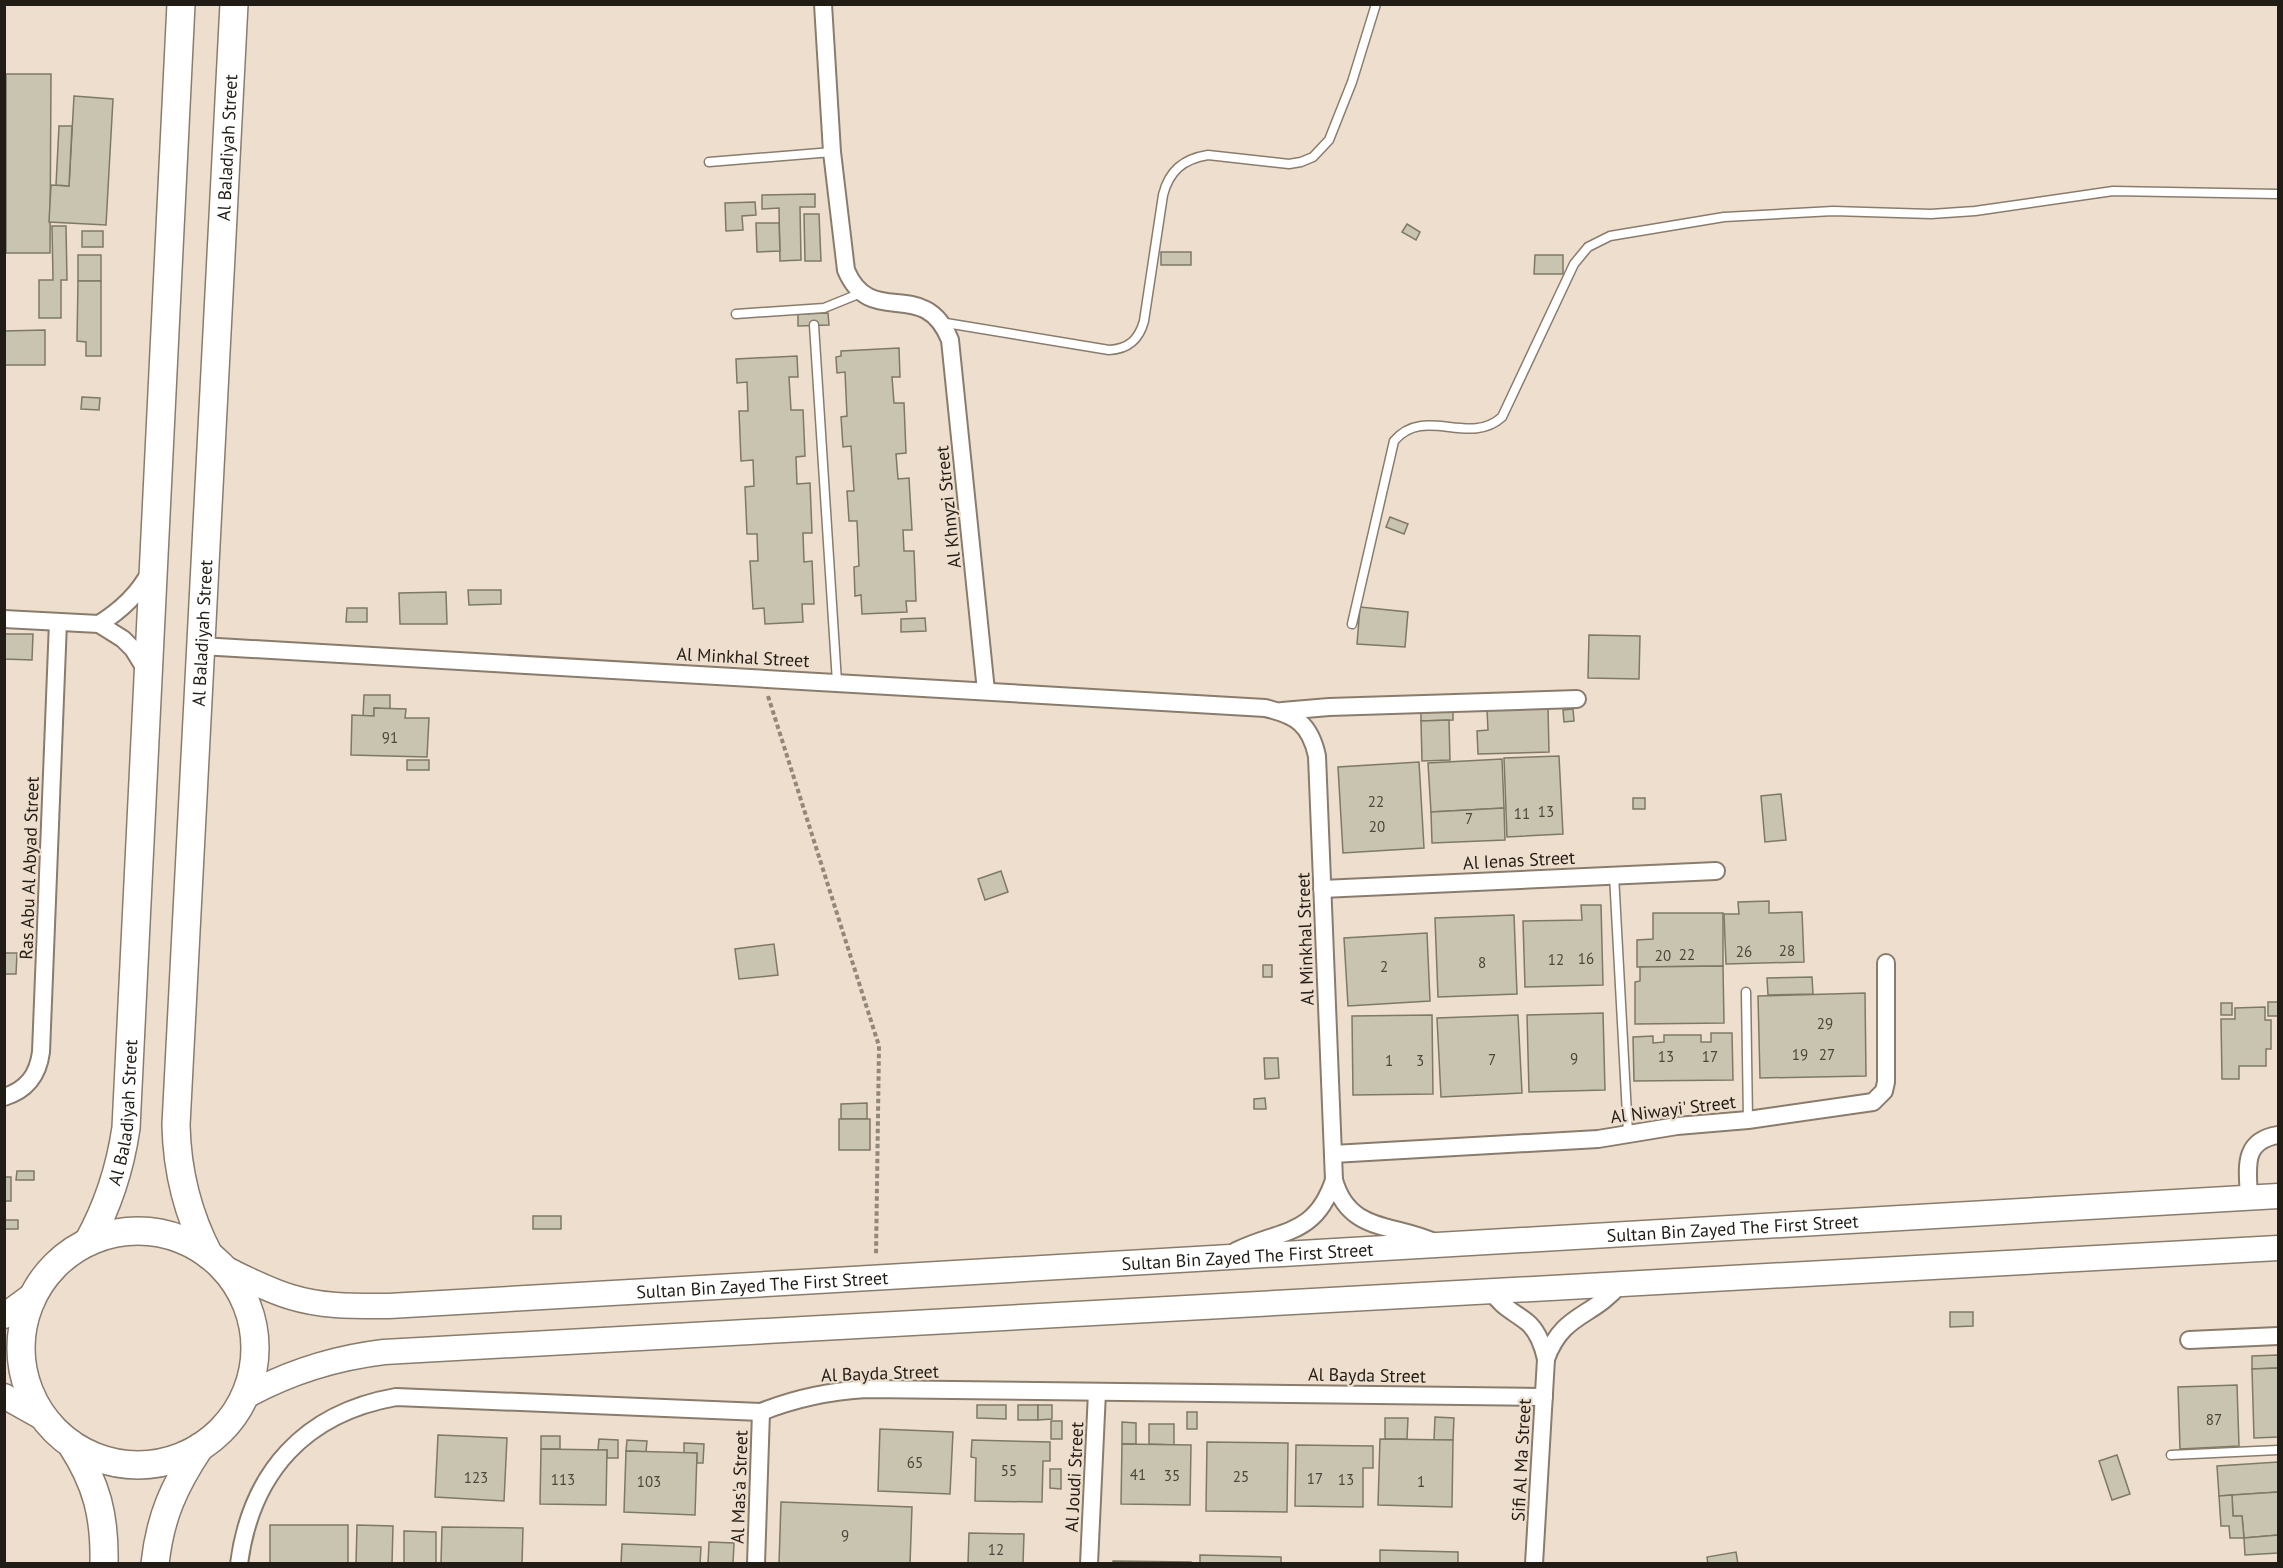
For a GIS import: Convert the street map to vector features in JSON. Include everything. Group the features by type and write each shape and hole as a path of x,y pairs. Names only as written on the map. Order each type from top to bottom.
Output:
{"main road":[{"name":"Al Baladiyah Street","path":"88,1242 117,1176 126,1128 181,4"},
{"name":"Al Baladiyah Street","path":"216,1261 199,1235 183,1192 176,1148 176,1125 234,4"},
{"name":"Sultan Bin Zayed The First Street","path":"216,1261 268,1289 316,1303 401,1306 2278,1196"},
{"path":"4,1316 34,1294 57,1264 88,1242 108,1235 129,1232 150,1232 171,1236 191,1244 216,1261 237,1285 247,1306 253,1329 255,1352 252,1375 244,1397 233,1416 218,1433 200,1447 180,1457 158,1463 112,1462 91,1455 71,1444"},
{"path":"244,1397 312,1366 360,1355 384,1353 2278,1248"},
{"path":"34,1294 21,1336 21,1358 25,1380 33,1400 45,1419 71,1444 85,1465 95,1488 101,1512 104,1563"},
{"path":"4,1396 45,1419"},
{"path":"155,1563 158,1535 168,1501 184,1470 200,1447"}],"street":[{"path":"823,4 832,152 849,279 861,293 876,301 912,304 933,314 940,322"},
{"name":"Al Khnyzi Street","path":"940,322 946,330 952,350 986,691"},
{"path":"99,624 126,605 146,580 153,565"},
{"path":"4,619 99,624 128,644 142,661 148,674"},
{"name":"Ras Abu Al Abyad Street","path":"4,1097 20,1090 35,1077 41,1052 58,622"},
{"name":"Al Minkhal Street","path":"201,646 837,682 1265,708 1282,711 1347,706 1577,699"},
{"name":"Al Minkhal Street","path":"1282,711 1305,726 1314,739 1317,756 1334,1180 1342,1202 1359,1218 1381,1227 1412,1233 1441,1245"},
{"name":"Al Ienas Street","path":"1322,889 1716,871"},
{"name":"Al Niwayi' Street","path":"1333,1154 1598,1138 1677,1126 1748,1120 1862,1104 1879,1098 1886,1082 1886,963"},
{"path":"2250,1198 2248,1162 2250,1153 2262,1140 2278,1135"},
{"name":"Al Minkhal Street","path":"1225,1257 1255,1243 1287,1234 1308,1221 1324,1203 1334,1180"},
{"name":"Sifi Al Ma Street","path":"1546,1359 1564,1327 1604,1301 1620,1284"},
{"name":"Sifi Al Ma Street","path":"1492,1291 1503,1307 1528,1323 1535,1331 1546,1359 1534,1563"},
{"path":"2189,1340 2278,1336"},
{"name":"Al Bayda Street","path":"239,1563 250,1515 269,1475 297,1442 333,1416 374,1401 396,1397 418,1396 761,1412 803,1398 846,1390 1544,1397"},
{"name":"Al Joudi Street","path":"1089,1563 1097,1392"},
{"name":"Al Mas'a Street","path":"756,1563 761,1412"}],"lane":[{"path":"940,322 1109,350 1130,345 1141,330 1163,195 1170,176 1177,168 1196,157 1208,155 1289,164 1307,159 1322,150 1334,129 1352,82 1376,4"},
{"path":"709,162 832,152"},
{"path":"1352,624 1394,441 1401,433 1415,426 1475,429 1490,426 1502,417 1574,264 1580,255 1598,241 1610,236 1678,224 1779,213 1931,214 1975,211 2113,191 2278,194"},
{"path":"736,314 813,311 838,304 861,293"},
{"path":"814,326 837,682"},
{"path":"1614,875 1628,1133"},
{"path":"1746,992 1748,1120"},
{"path":"2171,1455 2278,1450"}],"path":[{"path":"762,678 877,1039 880,1060 876,1277"}],"building":[{"path":"6,74 51,74 50,253 6,253"},
{"path":"74,96 113,99 106,225 49,222 51,185 69,186"},
{"path":"59,126 72,126 69,186 56,185"},
{"path":"815,194 815,207 800,207 801,260 780,261 779,208 762,209 762,195"},
{"path":"755,202 756,215 742,216 743,230 726,231 725,203"},
{"path":"804,214 819,214 821,261 805,261"},
{"path":"756,223 779,223 780,251 757,252"},
{"path":"1407,224 1420,232 1416,240 1402,232"},
{"path":"52,226 66,226 67,280 61,280 61,318 39,318 39,280 53,280"},
{"path":"82,231 103,231 103,247 82,247"},
{"path":"1161,252 1191,252 1191,265 1161,265"},
{"path":"78,255 101,255 101,281 78,281"},
{"path":"1535,255 1563,255 1563,274 1534,274"},
{"path":"78,281 101,281 101,356 86,356 86,342 77,341"},
{"path":"828,313 829,325 798,326 798,314"},
{"path":"45,330 45,365 4,365 4,331"},
{"path":"899,348 900,377 892,377 894,403 904,403 906,453 896,454 898,479 909,478 912,530 903,530 904,551 914,551 916,601 906,601 907,612 862,614 861,595 855,596 854,567 859,566 857,521 849,521 847,491 854,491 851,446 843,447 841,417 847,416 845,372 837,373 836,357 841,356 841,351"},
{"path":"797,356 798,377 789,377 791,410 803,410 805,456 796,457 797,484 810,483 812,533 803,533 804,562 812,561 814,604 802,604 803,622 765,624 764,608 753,609 750,561 758,561 757,534 747,534 745,487 754,486 753,460 741,461 739,411 748,411 747,382 737,383 736,359"},
{"path":"82,397 100,398 99,410 81,409"},
{"path":"1390,517 1408,524 1404,534 1386,527"},
{"path":"468,590 501,590 501,604 469,605"},
{"path":"446,592 447,624 400,624 399,593"},
{"path":"1360,607 1408,612 1405,647 1357,644"},
{"path":"347,608 367,608 367,622 346,622"},
{"path":"925,618 926,631 901,632 901,619"},
{"path":"4,634 33,634 32,660 4,659"},
{"path":"1589,635 1640,636 1639,679 1588,678"},
{"path":"364,695 390,695 390,709 374,708 374,716 363,716"},
{"path":"374,708 406,709 405,718 429,718 427,757 351,755 352,715 374,716"},
{"path":"1548,708 1549,752 1478,754 1477,731 1488,730 1487,710"},
{"path":"1573,709 1574,721 1564,722 1563,710"},
{"path":"1453,710 1453,720 1421,721 1421,711"},
{"path":"1449,720 1450,760 1422,761 1421,721"},
{"path":"1559,756 1563,834 1507,837 1504,758"},
{"path":"1502,759 1504,808 1431,812 1428,763"},
{"path":"407,760 429,760 429,770 407,770"},
{"path":"1419,762 1424,848 1343,853 1338,767"},
{"path":"1781,794 1786,840 1765,842 1761,796"},
{"path":"1633,798 1645,798 1645,809 1633,809"},
{"path":"1504,808 1505,840 1432,843 1431,812"},
{"path":"1001,871 1008,892 985,900 978,879"},
{"path":"1769,901 1769,913 1802,912 1804,962 1726,964 1724,914 1739,914 1738,902"},
{"path":"1581,905 1601,905 1603,985 1525,987 1523,921 1582,920"},
{"path":"1653,913 1723,913 1723,966 1637,967 1637,940 1653,939"},
{"path":"1514,915 1517,994 1438,997 1435,918"},
{"path":"1427,933 1430,1001 1348,1006 1344,938"},
{"path":"774,944 778,975 739,979 735,949"},
{"path":"4,953 17,953 16,974 4,974"},
{"path":"1263,965 1272,965 1272,977 1263,977"},
{"path":"1723,966 1724,1023 1635,1024 1635,982 1640,981 1640,967"},
{"path":"1812,977 1813,994 1768,995 1767,978"},
{"path":"1865,993 1866,1076 1760,1078 1758,996"},
{"path":"2268,1002 2278,1002 2278,1016 2268,1016"},
{"path":"2221,1003 2232,1003 2232,1015 2221,1015"},
{"path":"2265,1007 2265,1020 2271,1020 2271,1049 2266,1049 2266,1066 2239,1066 2239,1079 2222,1079 2221,1019 2235,1019 2235,1008"},
{"path":"1603,1013 1605,1090 1529,1092 1527,1015"},
{"path":"1432,1015 1433,1094 1353,1095 1352,1016"},
{"path":"1518,1015 1522,1093 1441,1097 1437,1018"},
{"path":"1711,1033 1732,1033 1733,1080 1634,1081 1633,1037 1653,1036 1653,1043 1664,1042 1664,1035 1701,1035 1701,1042 1711,1042"},
{"path":"1264,1058 1278,1058 1279,1078 1265,1079"},
{"path":"1265,1098 1266,1109 1254,1109 1254,1099"},
{"path":"867,1103 867,1119 841,1119 841,1104"},
{"path":"839,1119 870,1119 870,1150 839,1150"},
{"path":"17,1171 34,1171 34,1180 16,1180"},
{"path":"4,1177 11,1177 11,1201 4,1201"},
{"path":"533,1216 561,1216 561,1229 533,1229"},
{"path":"4,1220 18,1220 18,1229 4,1229"},
{"path":"1950,1312 1973,1312 1973,1326 1950,1327"},
{"path":"2278,1355 2278,1368 2252,1369 2252,1356"},
{"path":"2278,1368 2278,1437 2254,1438 2252,1369"},
{"path":"2237,1385 2239,1446 2180,1449 2178,1387"},
{"path":"977,1405 1006,1405 1006,1419 977,1418"},
{"path":"1018,1405 1038,1405 1038,1420 1018,1420"},
{"path":"1038,1405 1052,1405 1052,1419 1038,1420"},
{"path":"1187,1412 1197,1412 1197,1429 1187,1429"},
{"path":"1435,1417 1454,1418 1453,1440 1434,1440"},
{"path":"1385,1418 1408,1418 1407,1439 1385,1439"},
{"path":"1051,1421 1062,1421 1062,1439 1051,1439"},
{"path":"1122,1422 1136,1423 1136,1444 1122,1444"},
{"path":"1149,1424 1174,1424 1174,1445 1149,1444"},
{"path":"880,1429 953,1432 950,1494 878,1491"},
{"path":"438,1435 507,1438 504,1501 435,1497"},
{"path":"541,1436 560,1436 560,1449 541,1449"},
{"path":"599,1439 618,1440 618,1458 607,1458 607,1450 598,1450"},
{"path":"1380,1439 1453,1440 1452,1507 1378,1505"},
{"path":"627,1440 647,1441 646,1452 626,1451"},
{"path":"972,1440 1050,1442 1050,1461 1043,1461 1042,1502 975,1501 976,1458 971,1457"},
{"path":"1207,1442 1288,1443 1287,1512 1206,1511"},
{"path":"684,1443 704,1444 703,1463 697,1463 697,1453 684,1453"},
{"path":"1122,1444 1191,1445 1190,1505 1121,1504"},
{"path":"1296,1445 1373,1446 1373,1468 1363,1468 1363,1507 1295,1506"},
{"path":"541,1449 607,1450 606,1505 540,1504"},
{"path":"626,1451 697,1453 695,1515 624,1512"},
{"path":"2117,1455 2130,1494 2112,1500 2099,1461"},
{"path":"2278,1462 2278,1492 2219,1496 2217,1466"},
{"path":"1050,1469 1061,1469 1061,1489 1050,1488"},
{"path":"2278,1492 2278,1535 2244,1538 2242,1516 2233,1516 2232,1495"},
{"path":"2232,1495 2233,1516 2242,1516 2244,1538 2230,1538 2229,1526 2221,1526 2219,1496"},
{"path":"781,1502 912,1507 910,1564 779,1564"},
{"path":"270,1525 348,1525 348,1564 270,1564"},
{"path":"357,1525 393,1526 392,1564 356,1564"},
{"path":"442,1527 523,1528 522,1564 441,1564"},
{"path":"404,1531 436,1532 436,1564 404,1564"},
{"path":"969,1533 1024,1534 1023,1564 968,1564"},
{"path":"2278,1535 2278,1553 2245,1555 2244,1538"},
{"path":"709,1542 734,1543 733,1564 708,1564"},
{"path":"622,1544 701,1547 700,1564 621,1564"},
{"path":"1380,1550 1458,1552 1458,1564 1380,1564"},
{"path":"1736,1552 1738,1564 1708,1564 1707,1557"},
{"path":"1200,1555 1281,1557 1281,1564 1200,1564"},
{"path":"1113,1561 1191,1562 1191,1564 1113,1564"}]}
